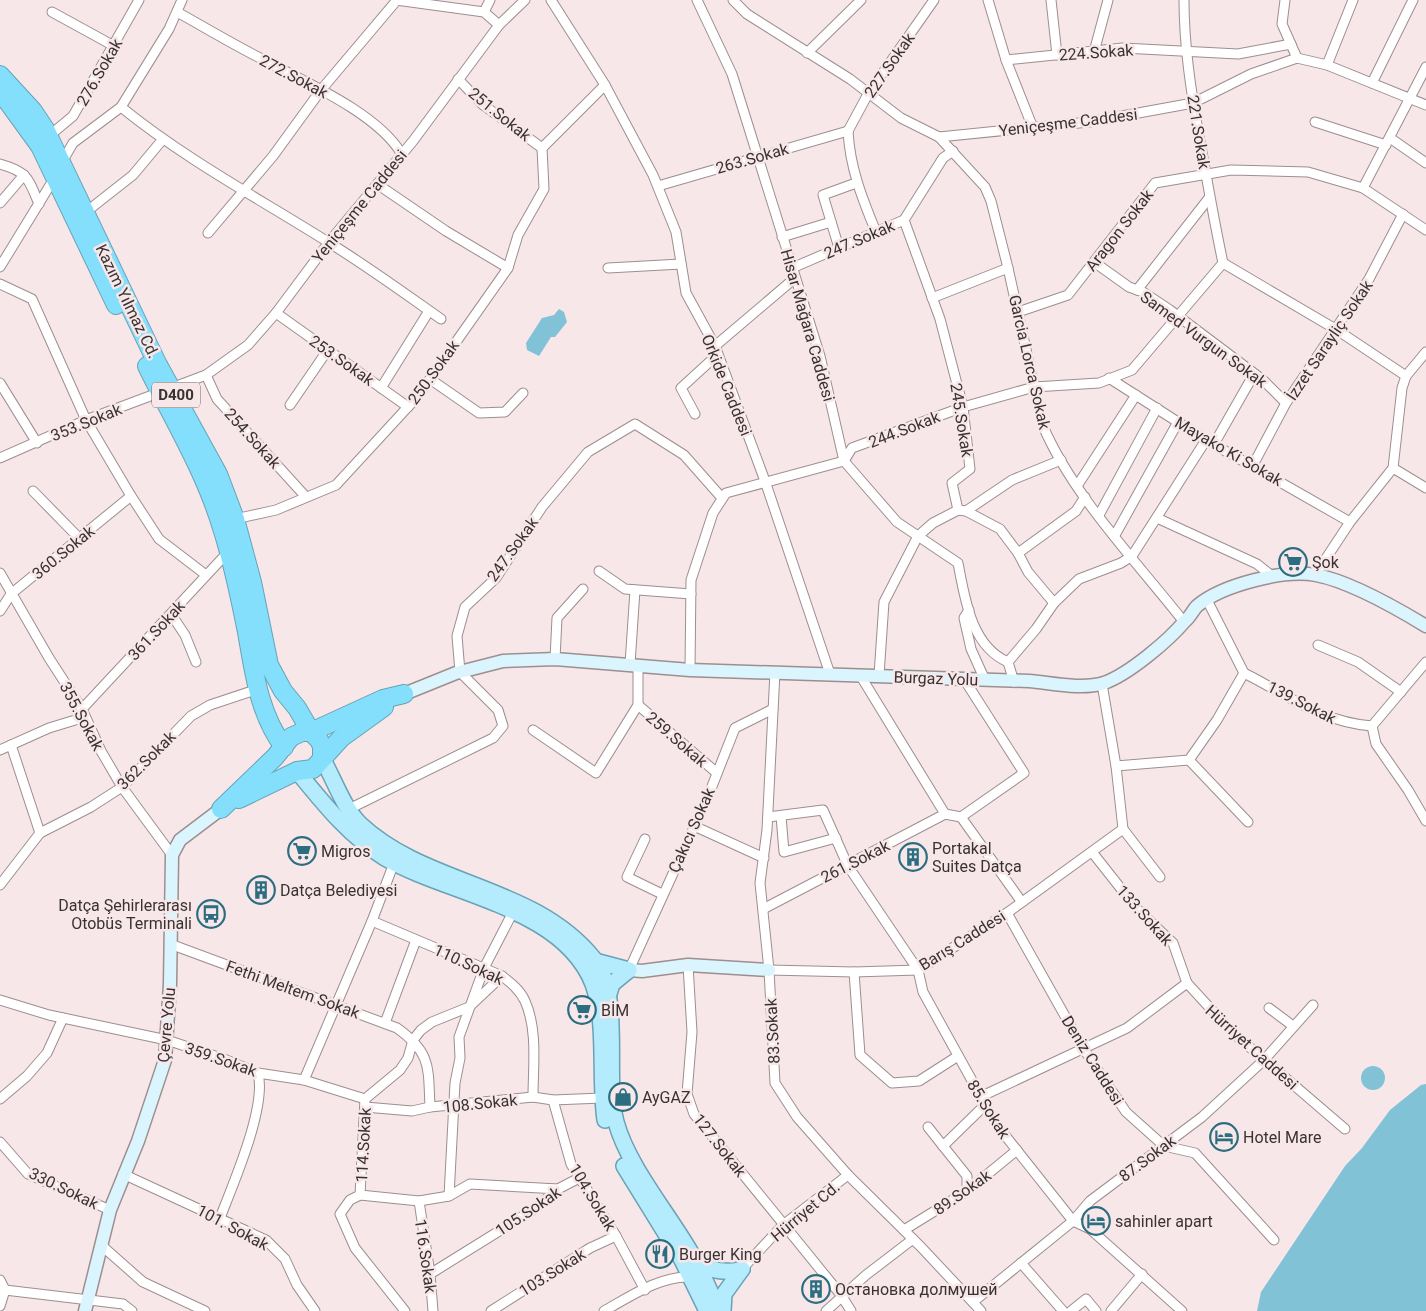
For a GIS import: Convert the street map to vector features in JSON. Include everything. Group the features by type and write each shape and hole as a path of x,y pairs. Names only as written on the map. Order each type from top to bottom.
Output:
{"highway":[{"name":"Kazım Yılmaz Cd.","path":"0,75 33,111 49,136 58,170 167,391 205,479 229,551 258,689 275,734 284,747"},
{"name":"Kazım Yılmaz Cd.","path":"0,91 28,127 86,212 154,354 167,391 218,474 234,519 252,582 269,664 275,680 301,714 311,732"},
{"path":"221,809 296,734 311,732 383,699 404,694"},
{"path":"221,809 296,771 313,769 340,738 404,694"},
{"name":"D400","path":"311,732 322,746 322,758"},
{"name":"D400","path":"284,747 286,760 296,771"}],"main road":[{"path":"322,758 349,808 359,822 385,845 510,898 538,912 569,932 595,960 608,998 613,1107 618,1130 627,1151 696,1263 721,1311"},
{"path":"296,771 340,823 364,843 394,863 513,912 568,947 586,969 593,986 600,1019 602,1098 605,1119 613,1146 674,1246 707,1311"},
{"path":"595,960 629,970"},
{"path":"608,998 612,984 629,970"},
{"path":"696,1263 718,1270 742,1269"},
{"path":"721,1311 724,1294 742,1269"}],"street":[{"name":"276.Sokak","path":"49,136 73,116 139,0"},
{"path":"0,267 39,204 72,143 121,107 169,29 182,0"},
{"path":"208,233 242,190 273,156 321,90 397,0 484,12 498,25"},
{"path":"484,12 490,0"},
{"name":"Yeniçeşme Caddesi","path":"167,391 206,375 248,345 276,313 329,242 377,184 498,25 525,0"},
{"name":"Orkide Caddesi","path":"551,0 605,85 658,186 676,232 686,293 715,346 765,481 830,674"},
{"name":"Hisar Mağara Caddesi","path":"697,0 732,74 820,356 844,461 896,522 958,563 969,610 978,637 994,656 1008,662"},
{"name":"Yeniçeşme Caddesi","path":"733,0 747,14 850,79 901,118 940,136 1089,122 1194,103 1251,74 1297,58"},
{"path":"807,53 861,0"},
{"name":"227.Sokak","path":"848,131 868,94 934,0"},
{"path":"988,0 1006,60 1034,128"},
{"path":"1050,0 1056,55"},
{"path":"1094,52 1108,0"},
{"name":"221.Sokak","path":"1184,0 1186,52 1209,198 1223,264"},
{"path":"1285,0 1282,24 1297,58 1327,65 1426,105"},
{"path":"1327,65 1354,0"},
{"path":"1372,83 1413,0"},
{"path":"52,12 114,46"},
{"name":"272.Sokak","path":"177,12 321,90 381,130 395,142 401,153"},
{"name":"224.Sokak","path":"1006,60 1123,48 1238,54 1291,44"},
{"path":"1363,188 1412,98 1426,66"},
{"name":"251.Sokak","path":"458,79 482,104 542,148"},
{"path":"542,148 605,85"},
{"path":"121,107 163,139 242,190 329,242 441,319"},
{"path":"1315,122 1388,142 1426,162"},
{"path":"848,131 849,155 856,183 876,232"},
{"name":"263.Sokak","path":"658,186 848,131"},
{"name":"Garcia Lorca Sokak","path":"940,136 985,187 991,202 1008,268 1043,426 1077,486 1184,622"},
{"path":"86,212 133,175 163,139"},
{"name":"250.Sokak","path":"234,519 276,510 336,485 408,407 430,379 508,268 518,234 544,189 542,148"},
{"name":"247.Sokak","path":"792,268 904,220 943,158 953,151"},
{"path":"0,164 19,169 30,182 39,204"},
{"name":"Aragon Sokak","path":"1018,312 1068,295 1155,184 1230,170 1308,172 1363,188 1426,230"},
{"path":"0,203 24,175"},
{"path":"839,248 822,195 856,183"},
{"path":"377,184 446,231 508,268"},
{"path":"1137,290 1209,198"},
{"name":"İzzet Sarayliç Sokak","path":"1253,465 1286,403 1370,279 1403,214"},
{"name":"245.Sokak","path":"904,220 932,298 963,406 970,470 952,483 962,510"},
{"path":"782,237 831,222"},
{"name":"Samed Vurgun Sokak","path":"1094,262 1130,287 1178,316 1254,374 1286,403"},
{"path":"608,268 681,264"},
{"path":"1223,264 1337,330 1406,376"},
{"name":"244.Sokak","path":"722,498 726,493 765,481 844,461 852,448 963,406 1034,387 1099,383 1132,370 1223,264"},
{"path":"932,298 1008,268"},
{"path":"715,346 795,278"},
{"path":"0,284 32,299 86,420 131,496 159,539 206,576"},
{"path":"381,388 429,311"},
{"name":"253.Sokak","path":"276,313 408,407"},
{"path":"290,404 327,351"},
{"path":"1315,574 1350,522 1393,468 1402,388 1406,376 1426,352"},
{"path":"695,414 682,388 718,355"},
{"path":"1014,682 1008,662 1036,629 1054,602 1079,579 1120,563 1132,556 1254,374"},
{"name":"254.Sokak","path":"206,375 217,398 306,498"},
{"name":"Mayako Ki Sokak","path":"1110,378 1210,442 1350,522"},
{"path":"430,379 480,413 505,412 523,393"},
{"path":"0,383 37,443"},
{"name":"353.Sokak","path":"0,458 86,420 167,391"},
{"path":"1077,486 1136,395"},
{"path":"1099,515 1157,408"},
{"path":"1115,535 1178,422"},
{"name":"247.Sokak","path":"460,672 457,636 465,607 496,578 542,507 588,452 635,424 684,455 722,498"},
{"path":"879,675 884,602 918,536 932,523 962,510 1012,480 1061,460"},
{"path":"1393,468 1426,488"},
{"path":"33,491 80,539"},
{"name":"360.Sokak","path":"0,611 11,594 131,496"},
{"path":"1018,553 1076,511 1086,497"},
{"path":"690,670 691,580 713,513 722,498"},
{"path":"962,510 1000,529 1018,553 1028,572 1054,602"},
{"path":"1158,518 1257,564 1272,576"},
{"name":"361.Sokak","path":"0,750 83,713 229,551"},
{"path":"599,571 625,589 691,594"},
{"name":"355.Sokak","path":"0,572 11,594 83,713 122,787 172,855"},
{"name":"Burgaz Yolu","path":"404,694 460,672 502,661 556,659 690,670 860,674 1078,686 1102,684 1118,677 1147,656 1184,622 1197,606 1234,586 1272,576 1315,574 1346,584 1426,626"},
{"path":"556,659 558,618 583,589"},
{"path":"533,730 596,773 638,705 634,664 635,590"},
{"path":"1190,760 1217,720 1244,673 1207,600"},
{"name":"Hisar Mağara Caddesi","path":"969,610 964,618 971,650 985,680"},
{"path":"171,614 185,635 196,662"},
{"path":"1318,645 1358,662 1402,692"},
{"path":"1426,662 1372,726 1376,744 1408,790 1426,821"},
{"path":"349,808 493,738 503,726 498,710 460,672"},
{"name":"83.Sokak","path":"775,672 768,817 760,882 769,970 775,1083 797,1117 848,1175 913,1239 981,1311"},
{"name":"139.Sokak","path":"1244,673 1307,708 1347,724 1372,726"},
{"path":"860,674 945,814 961,817 1021,901"},
{"path":"961,817 1024,773 964,679"},
{"path":"1102,684 1116,766 1123,830 1160,877"},
{"name":"362.Sokak","path":"0,885 40,833 91,807 122,787 191,716 210,705 258,689"},
{"name":"259.Sokak","path":"638,705 717,773"},
{"name":"Çakıcı Sokak","path":"629,970 694,826 735,728 773,709"},
{"path":"11,745 40,833"},
{"path":"1116,766 1190,760"},
{"path":"1190,760 1248,822"},
{"path":"172,855 180,840 221,809"},
{"name":"85.Sokak","path":"781,816 822,810 848,866 918,970 923,992 985,1105 1017,1150 1073,1222 1090,1229 1182,1311"},
{"name":"261.Sokak","path":"763,908 848,866 945,814"},
{"path":"768,817 781,816 784,852 836,838"},
{"path":"694,826 764,858"},
{"name":"Barış Caddesi","path":"629,970 642,971 688,965 769,970 854,972 918,970 1007,913 1021,901 1123,830"},
{"path":"645,839 627,877 662,894"},
{"name":"133.Sokak","path":"1092,852 1136,909 1173,943 1187,983"},
{"name":"Çevre Yolu","path":"87,1305 110,1210 154,1097 165,1060 172,855"},
{"path":"304,1080 372,921 394,863"},
{"path":"450,1196 455,1083 460,1058 459,1037 484,968 513,912"},
{"name":"Deniz Caddesi","path":"1007,913 1083,1048 1126,1112 1164,1146 1195,1153 1274,1240"},
{"name":"110.Sokak","path":"372,921 502,976 521,994 526,1001 534,1042 533,1097"},
{"path":"385,1023 416,940"},
{"name":"Fethi Meltem Sokak","path":"170,944 385,1023 413,1040"},
{"name":"127.Sokak","path":"688,965 692,1032 687,1094 694,1114 842,1297 851,1311"},
{"path":"854,972 860,1055 892,1083 919,1081 958,1056"},
{"path":"365,1103 400,1070 408,1058 413,1040 432,1022 469,1007 502,976"},
{"path":"980,1096 1127,1028 1187,983"},
{"name":"Hürriyet Caddesi","path":"1187,983 1232,1032 1345,1129"},
{"name":"359.Sokak","path":"0,1000 63,1018 167,1040 224,1059 258,1073 304,1080 365,1103 412,1111 430,1108"},
{"name":"87.Sokak","path":"973,1302 1073,1222 1090,1201 1202,1117 1264,1060 1313,1005"},
{"path":"1269,1008 1293,1026"},
{"path":"0,1099 27,1076 47,1053 63,1018"},
{"name":"108.Sokak","path":"413,1040 428,1062 430,1108 533,1097 553,1100 602,1098"},
{"path":"220,1218 252,1133 260,1082 258,1073"},
{"name":"104.Sokak","path":"553,1100 571,1164 581,1177 616,1236 645,1290"},
{"name":"114.Sokak","path":"365,1103 360,1195 350,1200 340,1214 355,1248 405,1311"},
{"path":"943,1146 985,1105"},
{"path":"928,1127 967,1176 967,1191"},
{"name":"330.Sokak","path":"0,1142 28,1174 110,1210"},
{"name":"89.Sokak","path":"904,1230 967,1191 1017,1150"},
{"name":"101. Sokak","path":"123,1174 266,1240 285,1258 297,1286 315,1311"},
{"name":"Hürriyet Cd.","path":"742,1269 783,1225 848,1175"},
{"name":"105.Sokak","path":"430,1274 536,1208 558,1189 581,1177"},
{"path":"360,1195 419,1201 450,1196 470,1184 558,1189"},
{"name":"116.Sokak","path":"419,1201 430,1274 433,1311"},
{"name":"103.Sokak","path":"491,1311 590,1248 616,1236"},
{"path":"826,1311 866,1275 913,1239"},
{"path":"101,1245 143,1282 205,1311"},
{"path":"1021,1263 1063,1311"},
{"path":"1110,1311 1142,1274"},
{"path":"604,1311 677,1276 691,1277"},
{"path":"0,1280 5,1290 0,1306"},
{"path":"5,1290 87,1305 123,1304 132,1311"},
{"path":"1071,1311 1086,1299 1096,1311"}],"water":[{"path":"559,309 564,312 567,322 555,337 551,337 539,356 527,350 526,343 542,318 554,315"},
{"path":"1373,1066 1378,1067 1384,1073 1384,1083 1378,1089 1373,1090 1368,1089 1362,1083 1361,1078 1362,1073 1368,1067"},
{"path":"1426,1084 1426,1311 1257,1311 1261,1292 1345,1166 1362,1148 1390,1110 1421,1085"}],"place":[{"name":"Şok","path":"1293,562"},
{"name":"Migros","path":"302,851"},
{"name":"Portakal Suites Datça","path":"913,857"},
{"name":"Datça Belediyesi","path":"261,890"},
{"name":"Datça Şehirlerarası Otobüs Terminali","path":"211,914"},
{"name":"BİM","path":"582,1010"},
{"name":"AyGAZ","path":"623,1097"},
{"name":"Hotel Mare","path":"1224,1137"},
{"name":"sahinler apart","path":"1096,1221"},
{"name":"Burger King","path":"660,1254"},
{"name":"Остановка долмушей","path":"816,1289"}]}
